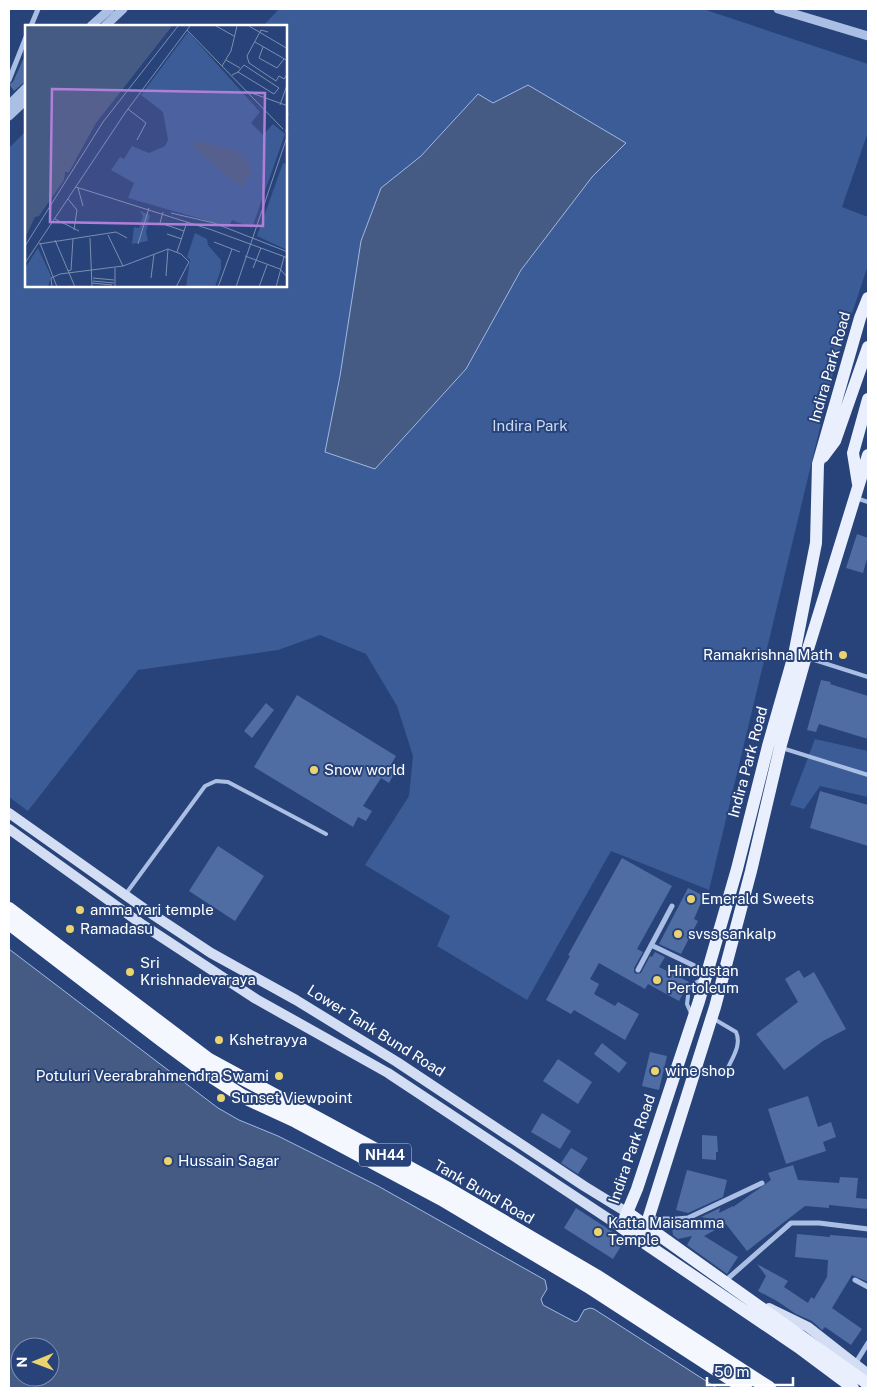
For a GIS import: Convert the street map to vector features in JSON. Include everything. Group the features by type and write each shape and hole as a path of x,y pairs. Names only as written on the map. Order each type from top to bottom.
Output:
{"highway":[{"name":"Tank Bund Road","path":"9,909 209,1060 448,1189 596,1276 769,1388"},
{"name":"NH44","path":"9,923 171,1047 242,1096 296,1121 442,1199 588,1286 745,1388"}],"main road":[{"name":"Indira Park Road","path":"800,656 816,543 818,464 860,318 868,298"},
{"path":"818,464 835,441 868,347"},
{"path":"857,494 854,453 868,399"},
{"name":"Indira Park Road","path":"621,1226 628,1213 694,1017 800,656 857,494 868,455"},
{"name":"Indira Park Road","path":"638,1238 647,1222 712,1018 751,871 774,747"},
{"name":"Lower Tank Bund Road","path":"9,813 211,953 296,1000 397,1062 584,1186 628,1213 647,1222 724,1282 868,1384"},
{"name":"Lower Tank Bund Road","path":"9,829 143,925 256,999 388,1074 621,1226 705,1282 853,1388"},
{"path":"744,1296 808,1327 868,1374"}],"street":[{"path":"31,25 38,9"},
{"path":"92,25 110,9"},
{"path":"107,25 123,9"},
{"path":"778,9 868,36"},
{"path":"9,80 25,40"},
{"path":"9,105 25,89"},
{"path":"9,116 25,101"},
{"path":"638,970 672,906"},
{"path":"651,945 707,975"},
{"path":"647,1222 688,1218 762,1183"},
{"path":"724,1282 791,1223 819,1223 868,1229"},
{"path":"855,1280 868,1286"},
{"path":"855,1364 868,1343"}],"lane":[{"path":"857,494 868,502"},
{"path":"800,656 868,677"},
{"path":"774,747 868,775"},
{"path":"125,895 206,786 216,781 228,782 326,834"},
{"path":"691,988 707,975"},
{"path":"688,996 688,1010 694,1017"},
{"path":"696,1068 716,1072 727,1070 738,1047 736,1032 712,1018"}],"green space":[{"name":"Indira Park","path":"279,9 703,9 868,64 868,132 842,207 868,217 868,265 835,365 709,890 611,851 527,1000 437,946 450,916 365,865 409,796 413,756 397,706 366,654 320,635 278,650 138,670 28,811 9,797 9,148 25,132 25,288 288,288 288,25 264,25"},
{"path":"815,739 868,751 868,797 820,786 804,809 790,805"}],"shaded area":[{"path":"528,85 626,143 592,177 521,270 466,369 375,469 325,452 340,376 361,241 381,188 421,156 478,94 493,103"},
{"name":"Hussain Sagar","path":"9,949 218,1108 239,1120 278,1136 378,1186 545,1280 547,1289 541,1299 543,1305 575,1322 578,1321 584,1310 594,1309 717,1388 9,1388"}],"building":[{"path":"25,55 25,82 14,91 9,84 13,82"},
{"path":"857,534 868,538 868,555 863,573 846,568"},
{"path":"821,680 868,696 868,739 819,724 816,732 807,730"},
{"path":"297,695 396,756 389,768 395,772 389,783 381,778 363,806 372,811 366,821 358,817 353,827 254,767"},
{"path":"266,703 274,710 252,738 244,731"},
{"path":"820,791 868,805 868,846 810,828"},
{"path":"218,846 264,876 235,921 189,891"},
{"path":"622,858 672,886 637,949 643,952 634,968 634,972 636,974 641,973 650,956 652,957 655,952 665,957 659,967 689,982 679,1001 648,984 645,989 599,963 590,979 599,984 594,994 615,1006 618,1002 639,1014 625,1040 574,1010 571,1014 546,1000 570,956 568,955"},
{"name":"svss sankalp","path":"688,888 704,896 694,919 698,921 681,954 659,944"},
{"path":"799,970 804,978 814,972 846,1029 823,1041 784,1070 756,1034 798,1002 785,979"},
{"path":"602,1043 627,1063 619,1073 594,1054"},
{"name":"wine shop","path":"650,1052 667,1056 659,1090 642,1086"},
{"path":"558,1059 592,1082 578,1104 543,1081"},
{"path":"808,1096 818,1127 831,1122 836,1137 823,1142 826,1151 786,1164 768,1109"},
{"path":"542,1113 571,1131 560,1149 531,1132"},
{"path":"702,1135 717,1136 718,1152 716,1152 716,1160 702,1159"},
{"path":"571,1148 588,1158 578,1174 561,1163"},
{"path":"793,1165 798,1180 839,1183 840,1177 858,1178 856,1198 868,1199 868,1209 829,1205 829,1208 805,1206 747,1251 726,1224 704,1236 738,1257 727,1274 687,1245 692,1236 678,1239 673,1235 672,1228 711,1219 701,1217 720,1208 719,1213 733,1207 771,1180 768,1173"},
{"path":"687,1170 727,1180 723,1197 688,1213 676,1210"},
{"path":"576,1208 625,1240 613,1259 564,1228"},
{"path":"797,1234 868,1238 868,1282 852,1275 832,1308 862,1329 851,1345 825,1327 822,1330 812,1321 796,1314 758,1291 766,1276 757,1264 788,1281 784,1287 808,1303 811,1297 814,1299 827,1277 828,1260 795,1257"}],"place":[{"name":"Ramakrishna Math","path":"843,655"},
{"name":"Snow world","path":"314,770"},
{"name":"Emerald Sweets","path":"691,899"},
{"name":"amma vari temple","path":"80,910"},
{"name":"Ramadasu","path":"70,929"},
{"name":"svss sankalp","path":"678,934"},
{"name":"Sri Krishnadevaraya","path":"130,972"},
{"name":"Hindustan Pertoleum","path":"657,980"},
{"name":"Kshetrayya","path":"219,1040"},
{"name":"wine shop","path":"655,1071"},
{"name":"Potuluri Veerabrahmendra Swami","path":"279,1076"},
{"name":"Sunset Viewpoint","path":"221,1098"},
{"name":"Hussain Sagar","path":"168,1161"},
{"name":"Katta Maisamma Temple","path":"598,1232"}]}
